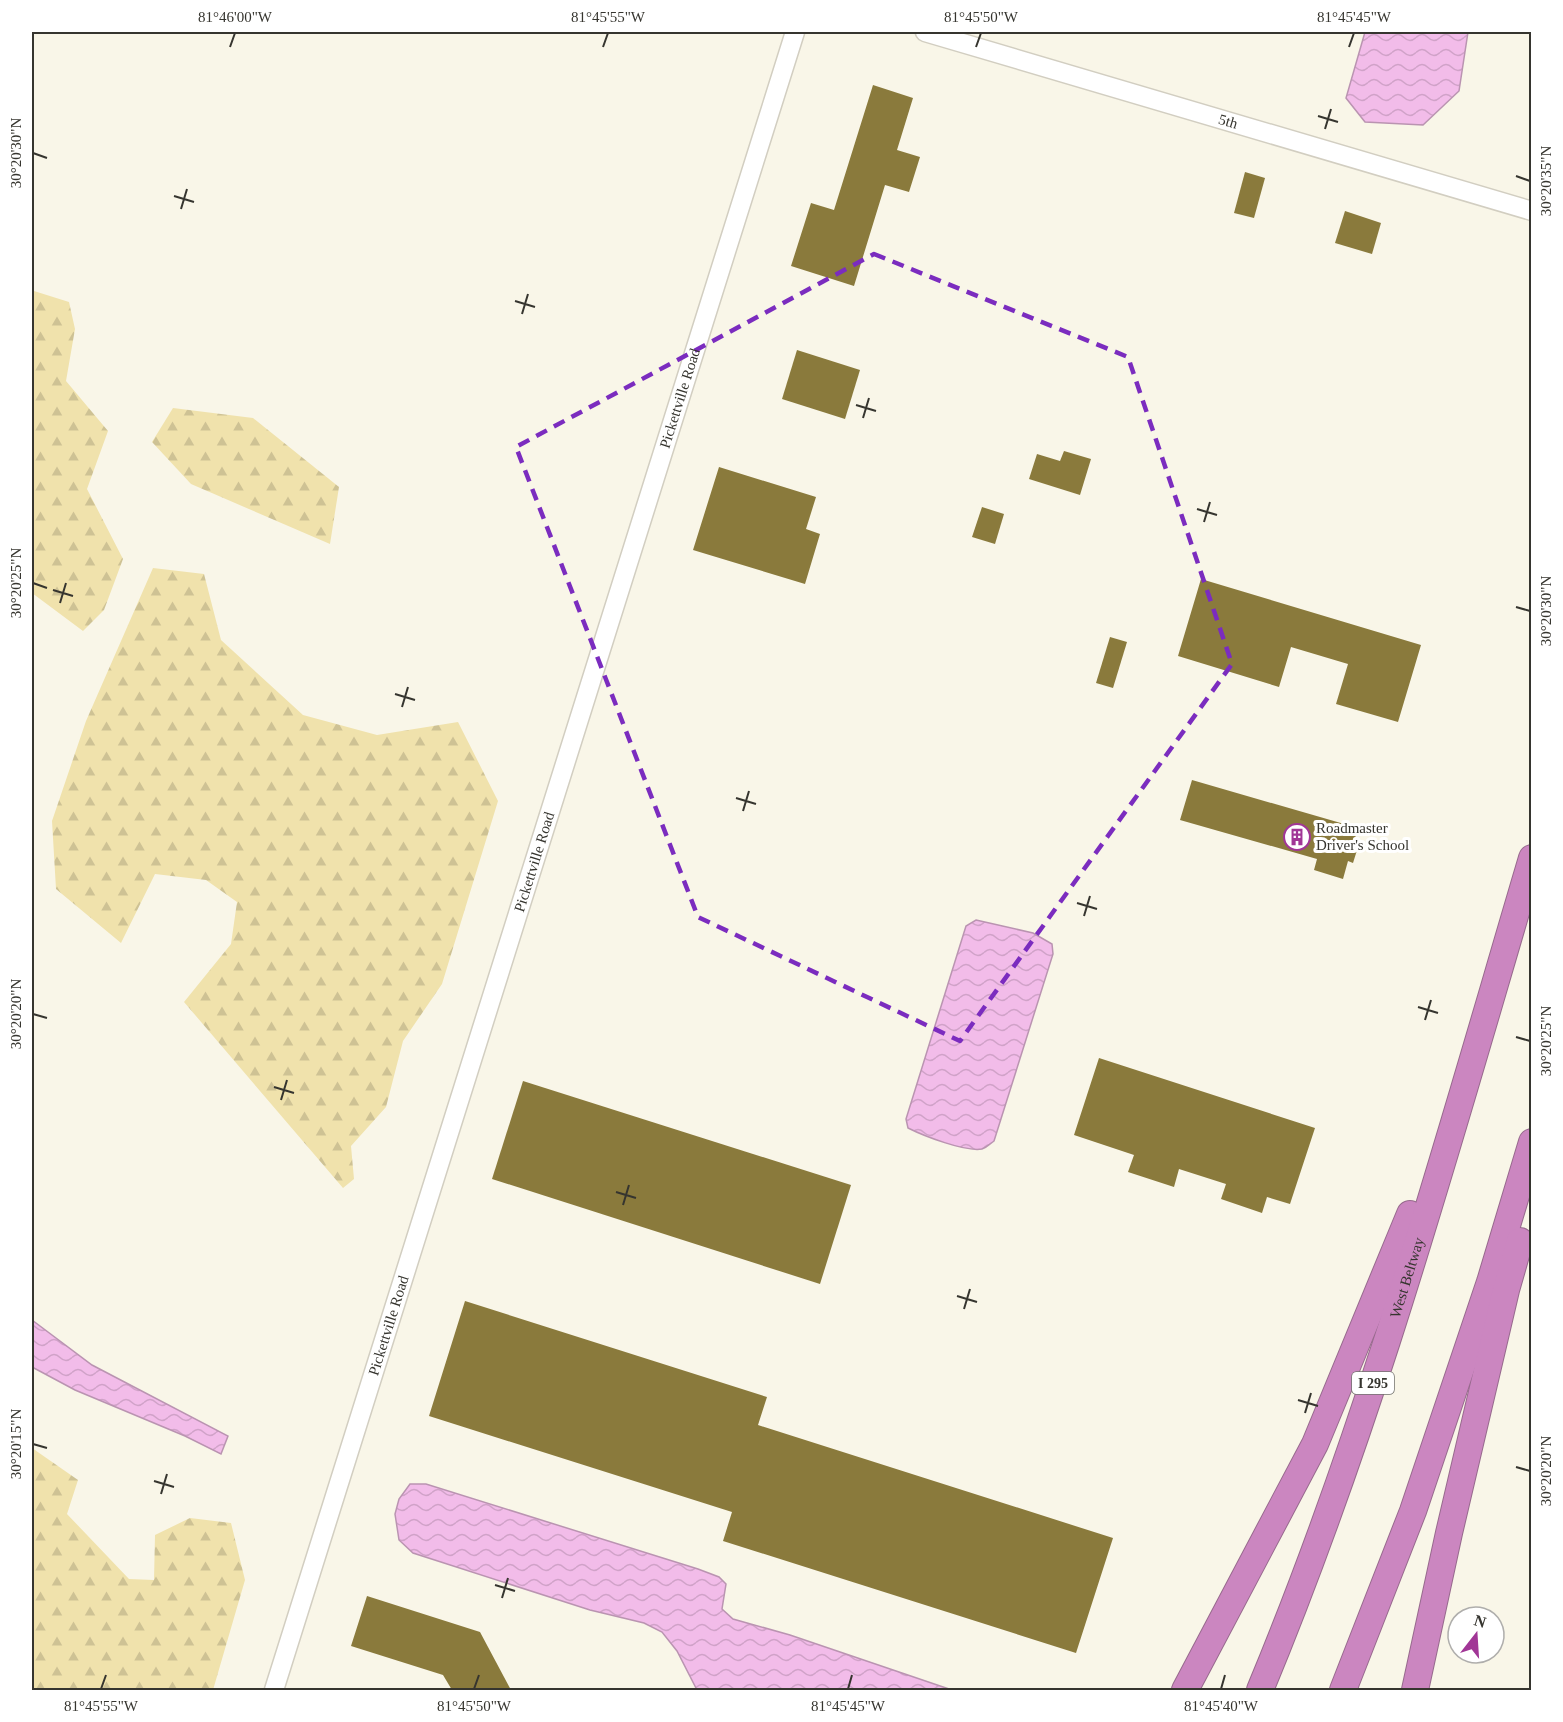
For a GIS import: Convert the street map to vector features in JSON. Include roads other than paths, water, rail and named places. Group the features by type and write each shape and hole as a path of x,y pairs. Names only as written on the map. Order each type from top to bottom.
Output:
{"highway":[{"name":"West Beltway","path":"1260,1690 1361,1422 1532,858"},
{"path":"1185,1690 1315,1444 1469,1069"},
{"path":"1343,1690 1413,1511 1490,1282 1532,1142"},
{"path":"1415,1690 1506,1290 1532,1198"}],"street":[{"name":"Pickettville Road","path":"274,1690 795,32"},
{"name":"5th","path":"925,32 1532,211"}],"water":[{"path":"1365,32 1468,32 1459,91 1423,125 1365,122 1346,98"},
{"path":"976,920 1033,933 1052,944 1053,954 994,1141 984,1148 975,1149 945,1143 908,1128 906,1119 966,926"},
{"path":"32,1320 92,1365 228,1436 221,1454 185,1436 75,1390 32,1367"},
{"path":"410,1484 426,1484 698,1569 719,1577 726,1584 722,1609 733,1619 790,1635 952,1690 697,1690 677,1651 662,1632 644,1623 590,1610 413,1553 399,1540 395,1514 399,1499"}],"place":[{"name":"Roadmaster Driver's School","path":"1297,837"}]}
